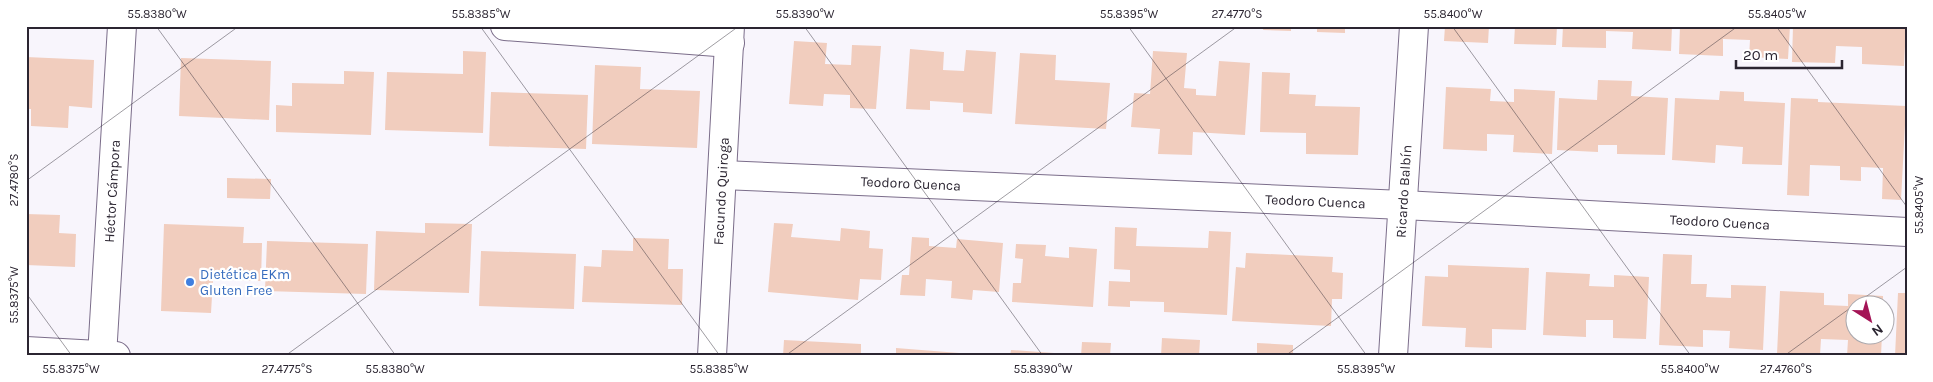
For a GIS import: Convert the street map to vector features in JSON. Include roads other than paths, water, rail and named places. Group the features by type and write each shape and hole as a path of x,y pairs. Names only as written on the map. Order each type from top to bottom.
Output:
{"street":[{"name":"Héctor Cámpora","path":"107,355 122,26"},
{"path":"505,26 730,35"},
{"name":"Ricardo Balbín","path":"1393,356 1414,26"},
{"name":"Facundo Quiroga","path":"712,356 730,35"},
{"name":"Teodoro Cuenca","path":"722,175 1403,206 1907,232"},
{"path":"26,351 107,355"}],"place":[{"name":"Dietética EKm Gluten Free","path":"190,282"}]}
